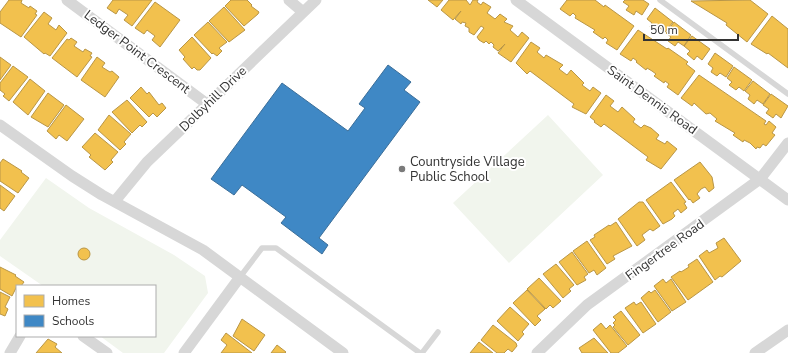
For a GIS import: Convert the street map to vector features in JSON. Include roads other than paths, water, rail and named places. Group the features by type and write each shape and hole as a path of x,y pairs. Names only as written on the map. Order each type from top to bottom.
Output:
{"street":[{"name":"Ledger Point Crescent","path":"67,0 207,104"},
{"path":"289,0 303,12"},
{"name":"Dolbyhill Drive","path":"115,202 147,162 316,0"},
{"name":"Saint Dennis Road","path":"516,0 788,200"},
{"path":"1,127 72,176 115,202 203,250 342,353"},
{"name":"Fingertree Road","path":"537,353 587,305 760,180 788,143"},
{"path":"184,353 240,277"},
{"path":"755,353 788,330"},
{"path":"10,353 19,337"},
{"path":"85,337 107,353"}],"lane":[{"path":"660,0 788,94"},
{"path":"240,277 262,248 276,248 421,353 438,332"}],"place":[{"name":"Countryside Village Public School","path":"402,169"}]}
